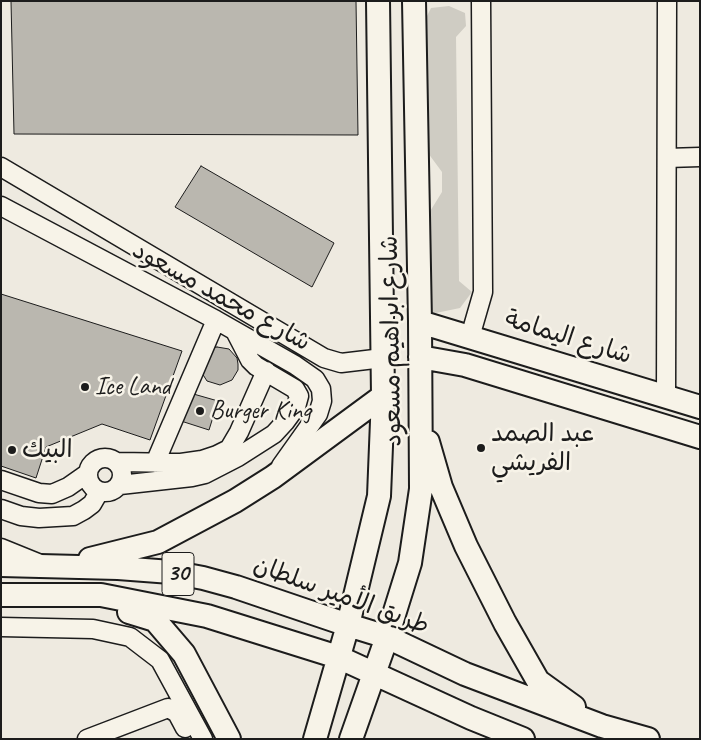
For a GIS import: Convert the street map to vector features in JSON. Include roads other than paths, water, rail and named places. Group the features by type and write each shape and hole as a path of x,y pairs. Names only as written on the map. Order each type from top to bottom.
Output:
{"main road":[{"name":"شارع ابراهيم مسعود","path":"315,739 348,625 379,496 383,358 378,1"},
{"name":"شارع ابراهيم مسعود","path":"351,739 387,637 410,564 421,489 414,1"},
{"name":"شارع اليمامة","path":"420,322 700,407"},
{"path":"420,356 465,365 700,437"},
{"path":"46,566 99,558 158,542 235,501 273,477 383,396"},
{"path":"420,403 429,450 441,487 466,546 505,623 538,681 602,726"},
{"name":"طريق الأمير سلطان","path":"1,565 118,568 171,572 203,578 236,587 387,637 465,674 602,726 648,739"},
{"name":"30","path":"1,595 101,595 207,616 338,657 471,718 523,739"},
{"path":"52,596 109,605 155,620 184,654 228,739"}],"street":[{"path":"470,337 483,292 481,1"},
{"path":"666,396 667,1"},
{"path":"667,158 700,157"},
{"name":"شارع محمد مسعود","path":"1,167 319,356 341,363 383,358"},
{"name":"شارع محمد مسعود","path":"1,206 216,320 306,371 315,379 321,389 322,401 318,414 273,477"},
{"path":"156,463 216,320"},
{"path":"120,484 205,474 238,457 274,434 296,407 299,396 295,389 250,360 235,331"},
{"path":"118,462 122,469 123,477 120,484 114,490 107,493 99,492 93,488 88,481 88,473 90,466 96,460 111,458 118,462 181,463 202,460 229,449 239,432 266,371"},
{"path":"1,480 39,493 52,494 68,487 88,473"},
{"path":"1,509 21,516 39,518 73,516 92,504 99,492"},
{"path":"1,548 46,566"},
{"path":"1,627 93,629 130,637 160,660 203,739"},
{"path":"87,739 172,709 177,713 191,739"}],"place":[{"name":"Ice Land","path":"85,387"},
{"name":"Burger King","path":"200,411"},
{"name":"عبد الصمد الفريشي","path":"481,448"},
{"name":"البيك","path":"12,450"}]}
